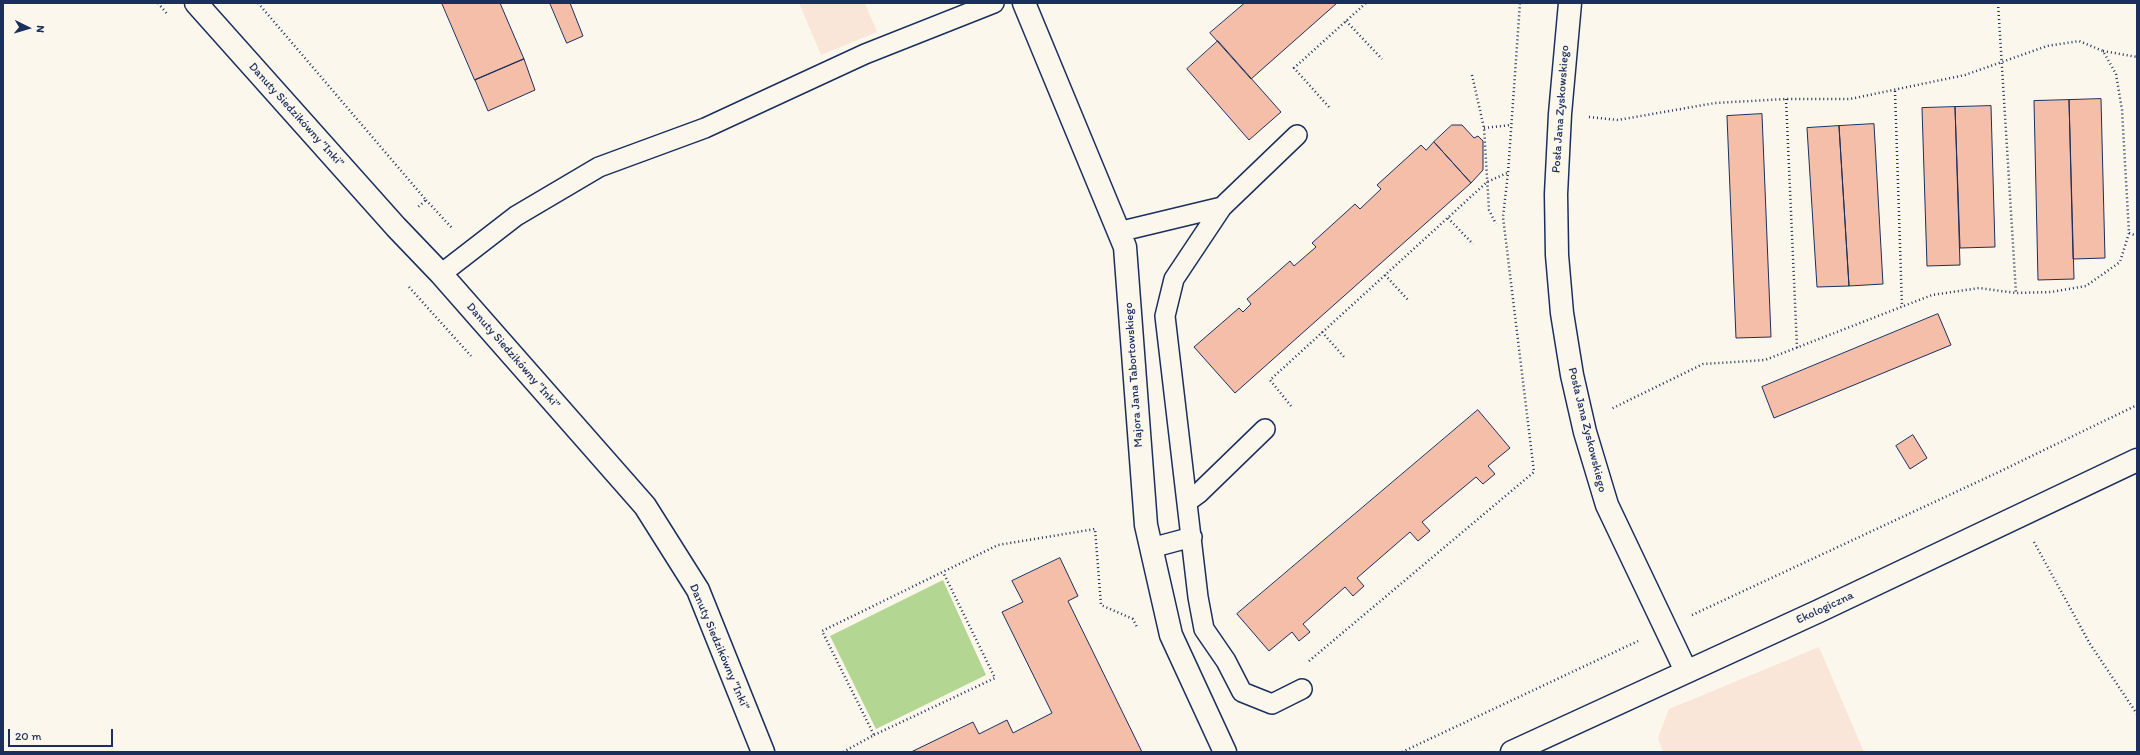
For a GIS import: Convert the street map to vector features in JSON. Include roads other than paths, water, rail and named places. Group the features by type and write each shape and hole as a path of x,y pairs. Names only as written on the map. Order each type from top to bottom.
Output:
{"street":[{"name":"Danuty Siedzikówny ”Inki”","path":"196,3 396,227 441,274 645,506 698,590 763,752"},
{"name":"Majora Jana Tabortowskiego","path":"1024,3 1125,247 1146,525 1171,635 1225,752"},
{"name":"Posła Jana Zyskowskiego","path":"1570,3 1560,114 1556,194 1557,255 1562,313 1572,375 1583,422 1607,505 1686,672"},
{"name":"Ekologiczna","path":"1512,752 2020,517 2137,460"}],"lane":[{"path":"441,274 516,216 599,167 705,128 865,54 994,3"},
{"path":"1297,135 1222,207 1174,279 1165,316 1204,629 1226,661 1242,692 1272,704 1302,689"},
{"path":"1118,232 1222,207"},
{"path":"1188,501 1199,493 1265,430"},
{"path":"1151,548 1192,537"}]}
